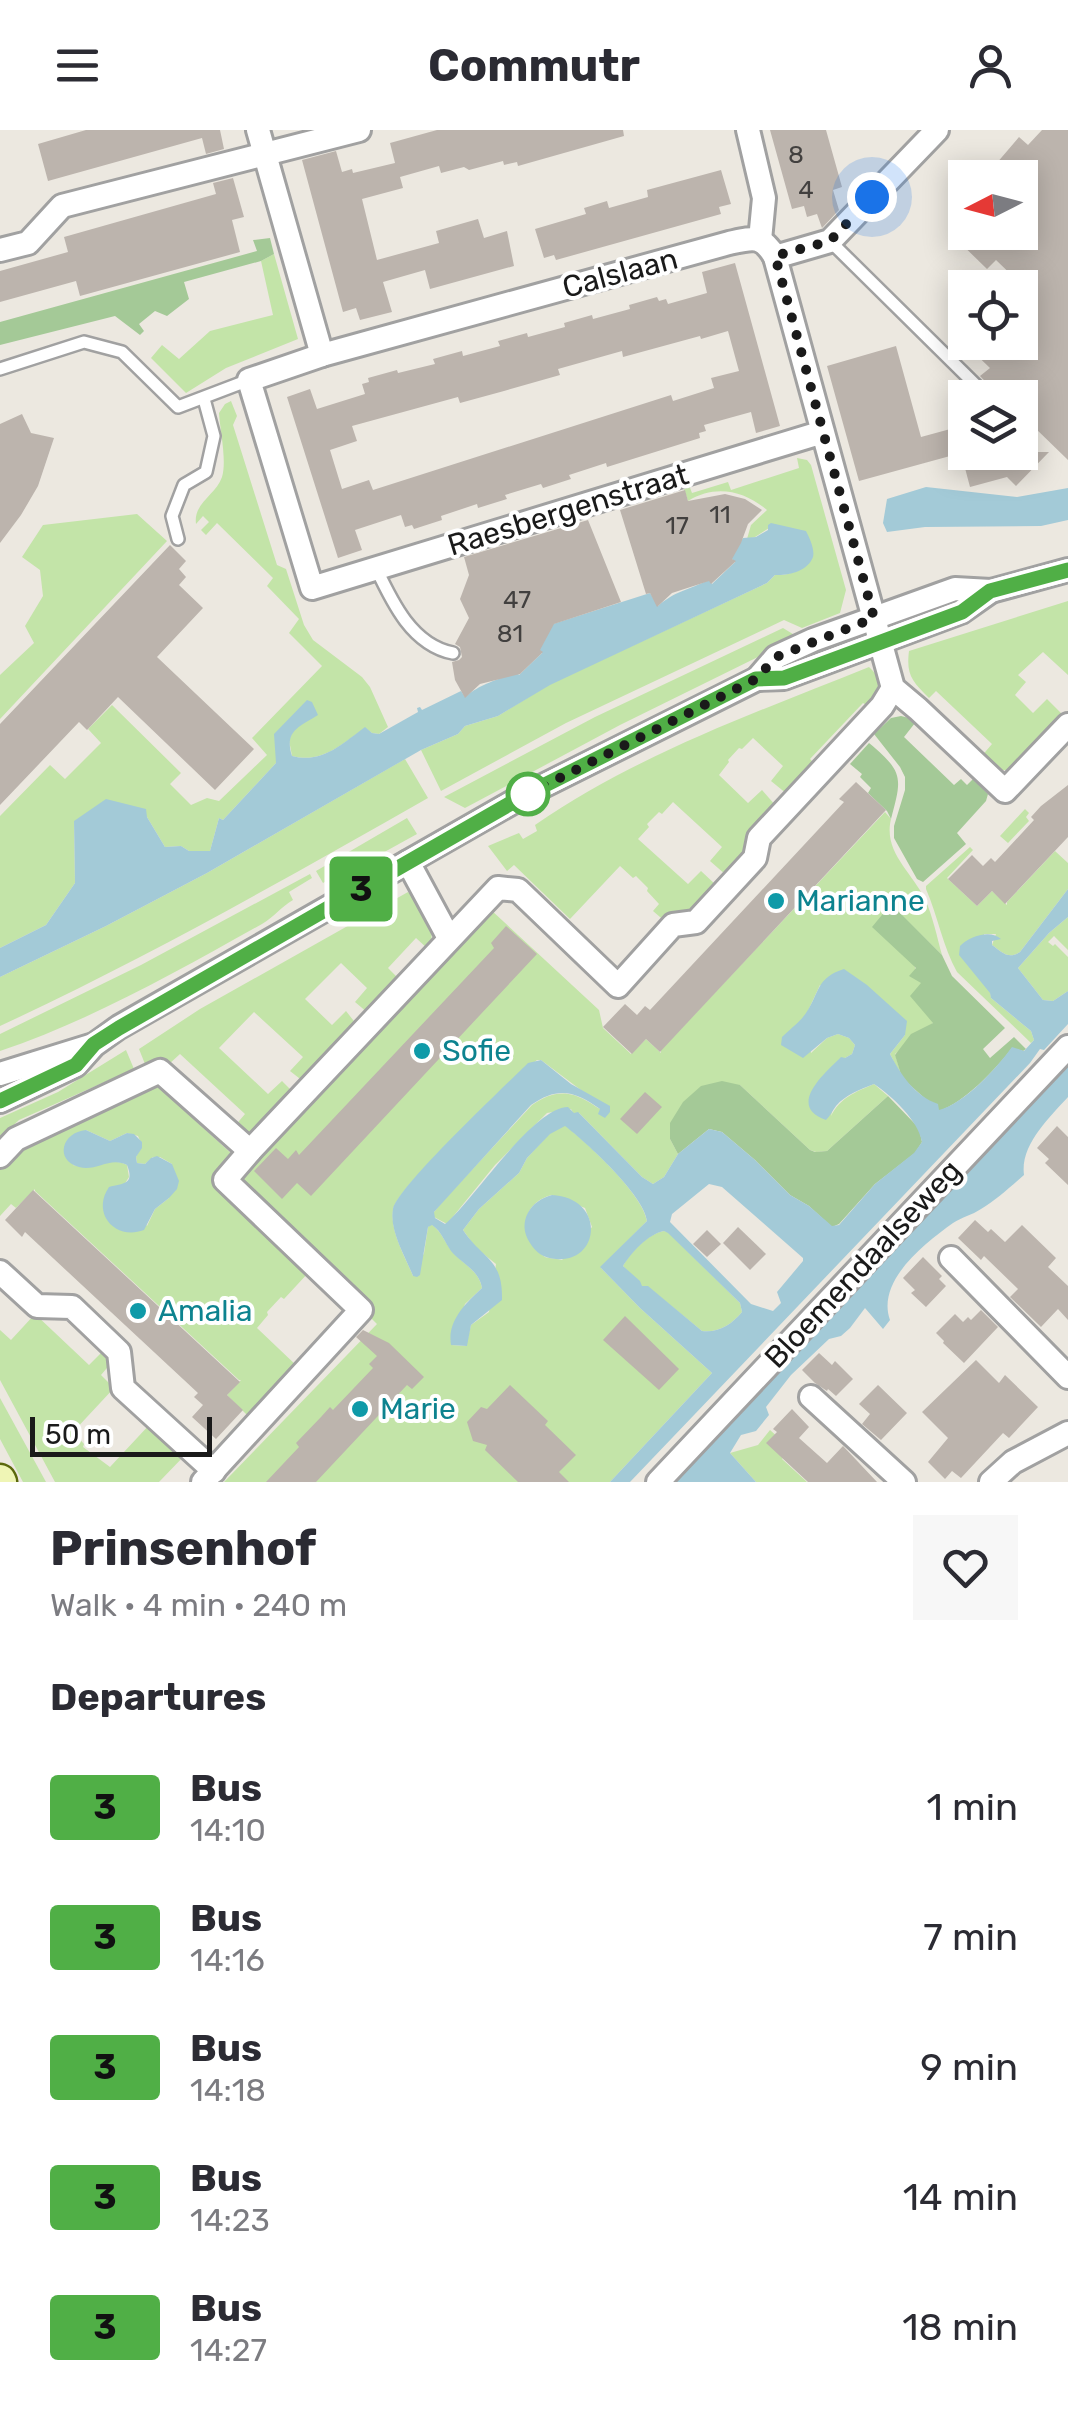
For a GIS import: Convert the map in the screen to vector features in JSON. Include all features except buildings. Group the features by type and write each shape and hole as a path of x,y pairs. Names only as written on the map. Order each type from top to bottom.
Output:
{"street":[{"path":"258,130 322,355"},
{"path":"0,250 28,243 62,206 359,130"},
{"path":"748,130 764,198 768,248 893,688 1004,791 1068,725"},
{"path":"830,241 936,130"},
{"name":"Calslaan","path":"249,380 322,355 729,243 746,239 768,248 830,241"},
{"name":"Raesbergenstraat","path":"249,380 312,588 823,432"},
{"path":"0,1074 124,1035 527,794 756,679 776,657 954,589 990,591 1068,570"},
{"path":"756,679 784,678 962,612 990,591"},
{"path":"0,1272 37,1306 72,1308 118,1352 123,1388 208,1476 361,1310 224,1180 498,888 518,890 618,986 673,926 696,922 729,887 755,858 760,838 882,706 893,688"},
{"path":"408,862 449,938"},
{"path":"0,1101 76,1065 94,1044"},
{"name":"Bloemendaalseweg","path":"658,1482 1068,1047"},
{"path":"0,1156 16,1138 160,1071 250,1151"},
{"path":"951,1258 1068,1377"},
{"path":"811,1397 904,1482"},
{"path":"991,1482 1013,1462 1068,1433"}],"lane":[{"path":"830,241 971,380"},
{"path":"0,369 84,342 122,352 178,407 249,380"},
{"path":"178,539 172,516 184,484 206,472 214,436 204,398"},
{"path":"376,568 392,602 411,627 430,645 453,653"}],"green space":[{"path":"270,238 274,254 261,261 184,282 189,299 167,316 155,311 139,324 144,331 140,335 115,316 0,345 0,322 257,251 253,240"},
{"path":"274,254 298,339 226,368 186,393 151,358 162,345 179,359 210,331 273,315 261,261"},
{"path":"231,401 237,416 233,425 277,565 286,569 304,625 313,640 362,677 388,727 379,734 365,728 322,755 292,756 289,740 307,700 277,762 223,820 219,818 210,851 165,847 147,817 74,821 75,883 46,925 0,948 0,816 50,765 65,779 101,743 88,729 112,705 181,773 170,784 191,805 207,798 219,801 267,755 252,738 322,666 289,633 299,619 267,586 273,578 217,523 206,535 201,530 209,522 203,516 196,524 198,510 222,477 224,454 219,413"},
{"path":"797,458 811,465 846,590 840,613 802,628 784,620 566,723 441,791 421,750 458,734 465,726 498,716 550,684 767,583 775,575 794,572 810,561 769,528 747,539 751,525 767,510 758,503 739,494 719,491 688,501 683,486 689,485 692,493 728,482 731,490 799,468"},
{"path":"137,514 167,541 0,719 0,675 34,643 25,626 43,596 40,570 22,557 43,525"},
{"path":"1068,601 1068,675 1043,652 1018,675 1026,682 1015,695 1033,713 1047,699 1063,719 1011,770 995,770 980,758 992,744 936,691 929,698 914,682 908,666 909,651"},
{"path":"783,628 801,639 620,725 465,808 444,797 595,717"},
{"path":"869,667 880,686 871,708 863,703 810,759 817,766 787,794 771,781 783,766 753,738 728,760 719,775 748,803 762,790 776,806 751,847 726,875 710,861 722,847 673,802 647,824 649,827 638,839 688,884 701,871 716,885 696,912 667,923 653,911 659,904 648,888 620,866 570,919 514,865 507,871 488,846 519,833 523,839 537,831 535,825 574,800 655,756"},
{"path":"901,716 915,723 904,737 954,785 961,779 967,785 973,779 988,794 957,833 966,844 923,882 917,879 894,838 905,777 874,734 891,718"},
{"path":"869,743 889,761 897,776 891,819 868,793 871,788 860,777 862,774 850,764"},
{"path":"405,759 428,798 163,945 0,1026 0,977 207,873"},
{"path":"1025,809 1029,821 1008,843 1000,836"},
{"path":"885,812 891,819 891,842 925,899 942,955 891,905 933,1023 895,1054 902,1078 890,1054 905,1035 820,985 806,1015 811,1053 827,1038 838,1034 855,1045 852,1054 845,1058 831,1116 844,1100 874,1084 888,1096 827,1151 810,1150 740,1085 670,1139 678,1154 664,1177 653,1184 579,1113 571,1109 547,1113 495,1165 447,1224 434,1217 443,1201 532,1105 552,1095 566,1094 610,1112 537,1060 434,1158 393,1210 396,1235 413,1276 431,1224 477,1276 482,1288 465,1304 451,1345 466,1346 471,1325 489,1312 496,1264 476,1248 463,1230 479,1209 519,1173 550,1133 565,1125 600,1156 636,1197 647,1221 601,1268 712,1373 610,1482 224,1482 377,1324 234,1182 491,910 599,1010 603,1028 631,1054 646,1039 661,1050","holes":["552,1195 585,1208 592,1227 562,1260 540,1253 527,1230 531,1208"]},
{"path":"407,818 417,834 323,883 316,871"},
{"path":"970,847 973,850 947,878 977,906 992,891 1007,905 1055,851 1068,863 1068,889 1020,952 1005,954 992,945 996,934 984,934 991,998 1031,1031 1031,1043 957,972 926,889"},
{"path":"310,874 312,878 289,892 293,900 262,924 101,1010 0,1051 0,1034 141,965"},
{"path":"408,892 428,918 432,934 428,949 416,938 388,968 401,981 368,1013 355,1002 367,988 341,963 305,999 332,1025 346,1011 357,1025 304,1082 290,1071 303,1057 254,1012 219,1048 268,1094 282,1081 292,1091 257,1135 243,1135 234,1127 245,1114 180,1054 168,1065 159,1058 145,1064 139,1049 200,1009"},
{"path":"891,904 942,955 952,976 1005,1028 983,1049 990,1058 1014,1037 1026,1049 1012,1048 969,1093 939,1111 902,1078 895,1055 911,1034 933,1023 910,996 921,983 909,976 916,968 872,927"},
{"path":"1068,917 1068,950 1054,936 1048,942 1068,957 1068,991 1053,1001 1043,1000 1018,968"},
{"path":"126,1050 134,1069 19,1120 0,1138 0,1118 58,1092"},
{"path":"722,1081 740,1085 815,1152 827,1151 888,1096 919,1128 922,1142 915,1153 875,1184 832,1227 790,1195 722,1132 709,1129 678,1154 670,1139 670,1123 683,1102 701,1086"},
{"path":"153,1082 233,1155 221,1168 309,1272 267,1312 257,1328 298,1367 251,1419 227,1395 241,1380 35,1189 16,1208 11,1204 0,1216 0,1167 27,1138","holes":["86,1130 110,1141 127,1133 138,1136 142,1145 137,1163 160,1157 172,1164 169,1198 155,1209 147,1226 119,1186 129,1177 127,1165 73,1165"]},
{"path":"664,1231 740,1303 742,1312 729,1324 714,1331 702,1331 648,1287 642,1287 623,1266 640,1244"},
{"path":"35,1314 89,1365 101,1353 112,1362 101,1375 114,1388 73,1432 83,1447 110,1467 151,1423 185,1455 159,1482 55,1482 0,1380 0,1330 11,1340"},
{"path":"0,1398 46,1482 23,1482 0,1439"},
{"path":"770,1430 790,1448 782,1459 807,1482 756,1482 730,1453 758,1445"}],"water":[{"path":"926,487 1017,497 1068,488 1068,520 1041,526 925,527 887,532 883,523 887,499"},
{"path":"771,523 806,531 813,554 807,566 775,575 767,583 550,685 498,716 465,726 458,734 421,750 207,873 0,977 0,948 46,925 75,883 74,821 106,799 146,809 165,847 210,851 219,818 223,820 276,763 274,734 307,700 318,715 299,727 290,741 292,756 303,758 322,755 340,746 365,727 379,734 418,712 417,708 422,710 461,691 465,697 516,671 519,675 542,653 539,650 553,624 650,593 658,606 709,580 712,584 735,562 731,558 743,538 756,537 768,530"},
{"path":"1068,889 1068,917 1018,968 1043,1000 1053,1001 1068,991 1068,1024 630,1482 610,1482 712,1373 600,1267 647,1221 625,1184 565,1126 550,1134 527,1158 519,1173 479,1209 463,1230 495,1267 502,1300 471,1325 467,1346 451,1345 455,1321 482,1288 480,1282 432,1225 428,1227 420,1275 413,1276 395,1234 393,1209 432,1159 528,1063 541,1060 571,1084 610,1106 610,1112 605,1118 591,1103 566,1093 550,1095 531,1105 434,1212 435,1218 445,1224 521,1138 554,1111 568,1107 578,1112 653,1184 664,1177 678,1154 709,1129 722,1132 790,1195 832,1226 839,1225 875,1184 914,1153 922,1142 920,1134 904,1110 874,1084 844,1099 826,1120 815,1114 809,1106 812,1089 841,1057 852,1054 855,1045 838,1034 803,1058 781,1045 782,1037 804,1016 823,981 844,969 907,1021 905,1035 890,1054 909,1084 938,1104 939,1110 969,1093 1012,1047 1024,1051 1034,1040 1031,1031 991,998 959,955 960,946 974,937 992,934 1001,939 992,941 992,945 1002,952 1020,952","holes":["709,1184 722,1187 803,1258 777,1292 781,1303 773,1311 751,1304 670,1222 672,1214","664,1231 740,1303 742,1312 729,1324 714,1331 702,1331 648,1286 642,1286 623,1266 646,1240"]},
{"path":"1068,1063 1068,1097 1031,1143 1024,1175 987,1205 942,1231 906,1264 890,1291 890,1320 883,1329 865,1308 850,1328 829,1339 791,1375 766,1407 769,1415 756,1431 741,1435 730,1453 756,1482 670,1482"},
{"path":"86,1130 110,1141 134,1134 142,1142 137,1163 145,1164 157,1156 172,1164 179,1181 177,1189 155,1209 144,1230 124,1232 115,1228 105,1215 104,1197 109,1187 129,1180 127,1165 115,1162 85,1168 66,1159 67,1141"},
{"path":"552,1195 570,1199 589,1218 589,1241 571,1258 544,1256 526,1235 528,1213"}],"bus line":[{"name":"3","path":"0,1101 76,1065 94,1044 119,1028 527,794 632,740 756,679 784,678 962,612 990,591 1068,570"}],"place":[{"name":"Marianne","path":"776,901"},
{"name":"Sofie","path":"422,1051"},
{"name":"Amalia","path":"138,1311"},
{"name":"Marie","path":"360,1409"}],"route":[{"path":"528,794 756,679 776,657 874,618 775,256 830,241 872,197"}]}
